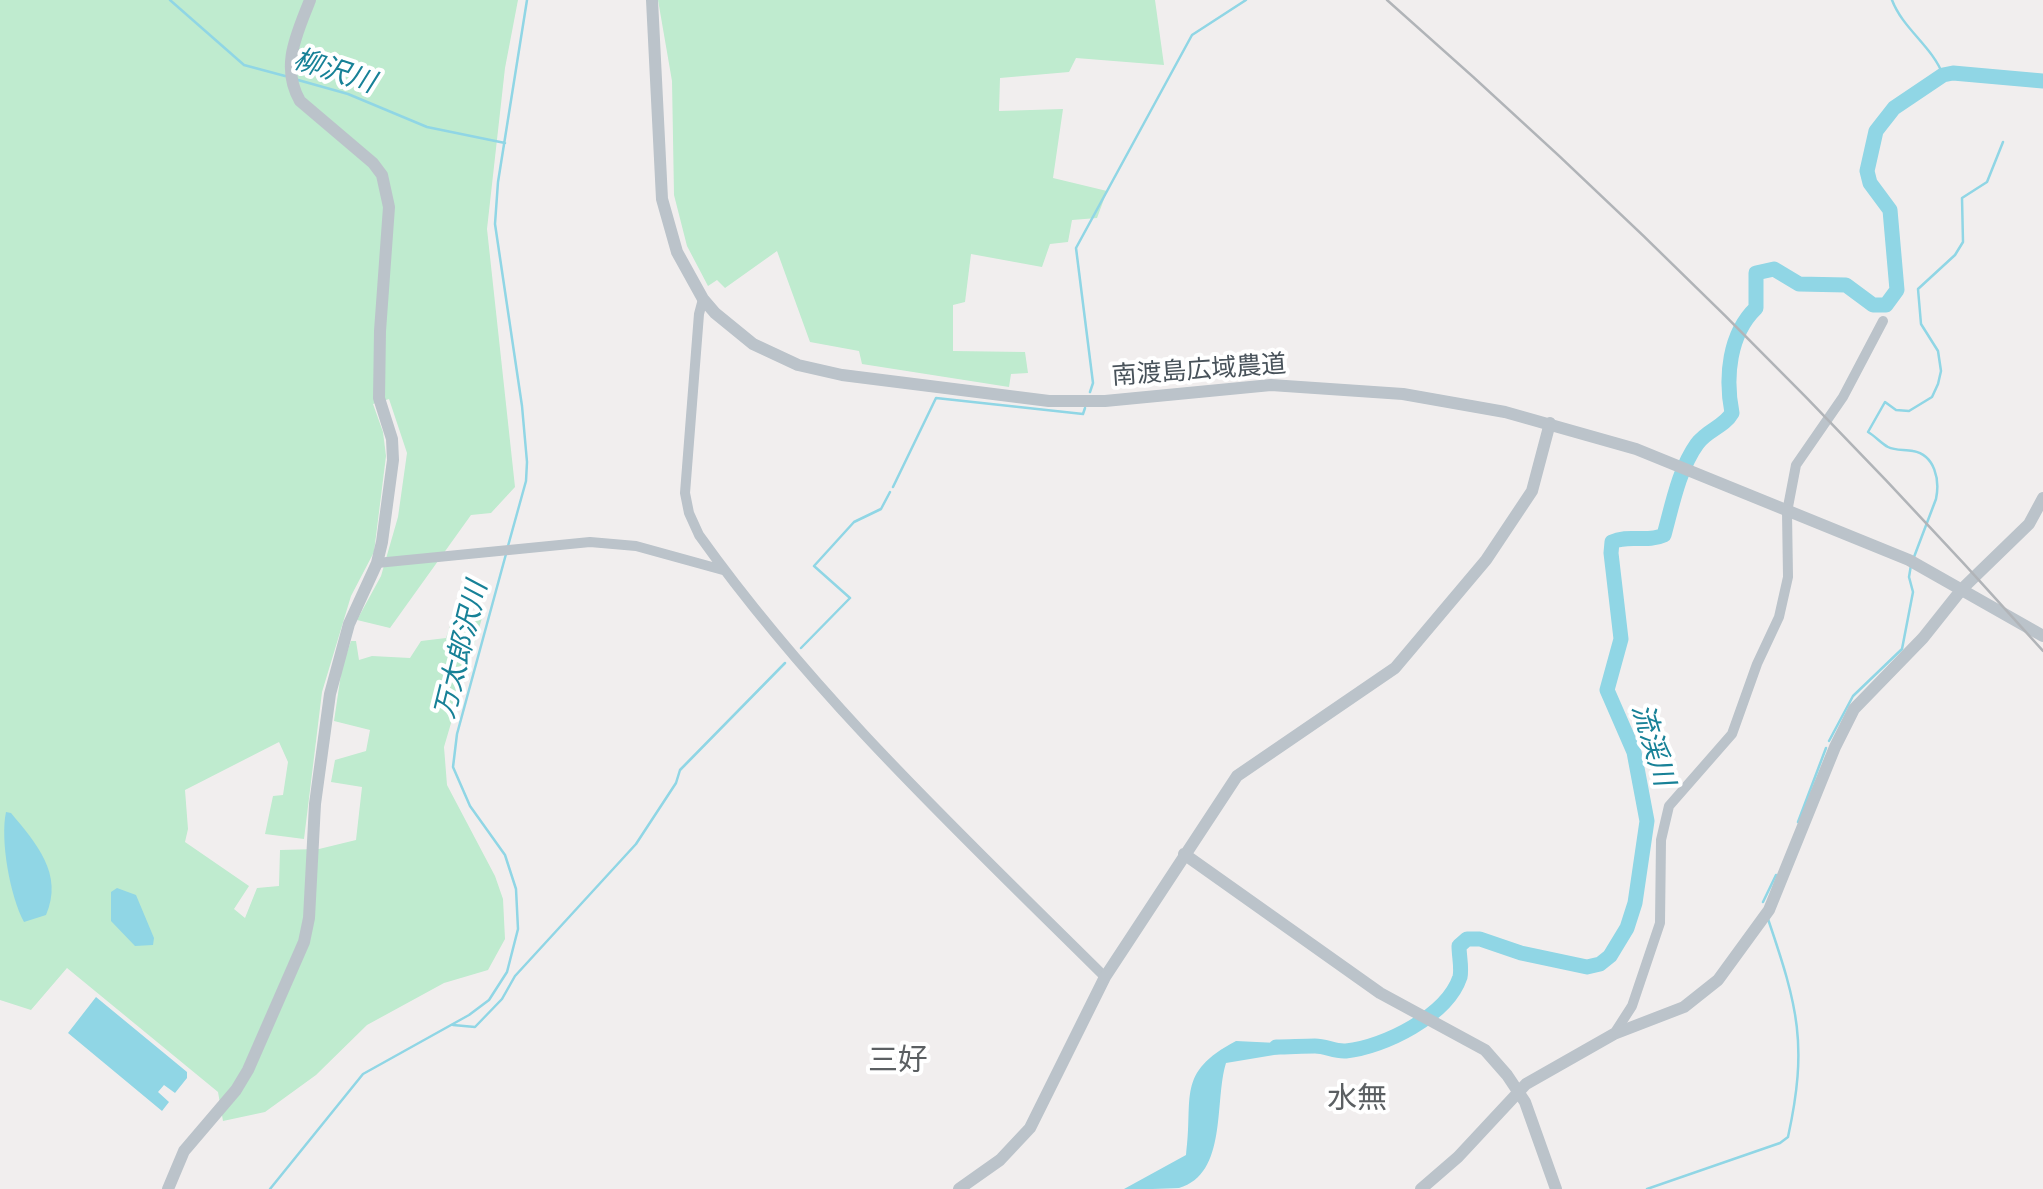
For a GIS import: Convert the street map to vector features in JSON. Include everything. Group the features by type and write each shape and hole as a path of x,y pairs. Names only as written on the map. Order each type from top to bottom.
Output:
{"street":[{"path":"168,1189 184,1151 248,1070 300,958 309,918 315,804 330,694 349,624 377,563 393,460 379,387 389,207 382,176 374,163 300,101 294,90 290,58 310,0"},
{"name":"南渡島広域農道","path":"652,0 664,212 676,252 703,299 734,330 774,356 842,376 1078,402 1226,388 1305,386 1450,400 1550,423 1636,449 1913,562 2043,636"},
{"path":"703,299 686,502 699,535 816,682 889,762 1105,977"},
{"path":"1614,1034 1632,1006 1660,923 1661,840 1668,806 1732,734 1779,617 1788,578 1787,512 1796,465 1843,396 1883,322"},
{"path":"959,1189 1000,1160 1030,1128 1105,977 1228,788 1245,769 1395,668 1486,560 1532,491 1550,423"},
{"path":"1421,1189 1458,1157 1526,1084 1614,1034 1684,1006 1718,980 1770,910 1834,747 1854,710 1923,638 1962,590 2029,524 2043,498"},
{"path":"377,563 590,542 617,543 724,570"},
{"path":"1184,854 1397,1002 1485,1050 1518,1092 1556,1189"}],"green space":[{"path":"0,0 518,0 505,68 487,229 515,487 491,513 471,515 390,628 357,620 381,576 398,517 407,453 389,399 373,404 386,456 374,552 351,596 322,692 304,839 265,834 273,796 283,795 288,762 279,742 185,790 185,842 249,886 234,909 245,918 257,888 279,886 280,850 319,849 356,840 362,787 331,782 335,760 366,751 370,730 334,721 342,667 351,641 356,641 359,660 372,656 410,658 421,641 446,638 450,626 482,618 444,747 447,785 503,899 505,939 488,970 444,983 367,1025 316,1075 265,1112 223,1121 218,1092 67,968 31,1010 0,1000"},
{"path":"658,0 1155,0 1164,65 1076,58 1069,72 1000,78 999,111 1063,109 1053,178 1107,191 1097,218 1072,220 1068,242 1050,244 1042,267 971,254 965,302 953,305 953,351 1025,352 1028,373 1011,374 1009,387 862,364 859,351 810,342 777,251 725,288 717,280 708,286 687,246 674,195 672,81"}],"water":[{"path":"6,812 11,813 38,848 52,886 46,915 24,922 8,868"},
{"path":"117,888 136,895 154,938 153,945 135,946 111,921 111,892"},
{"path":"96,997 187,1072 175,1093 164,1085 158,1092 169,1102 162,1111 68,1033"},
{"path":"1236,1041 1298,1044 1292,1052 1226,1063 1212,1152 1195,1180 1179,1188 1124,1189 1186,1155 1189,1102 1195,1076 1204,1064"}],"waterway":[{"name":"柳沢川","path":"170,0 244,65 285,76"},
{"name":"万太郎沢川","path":"508,546 526,481 527,462 495,224 527,0"},
{"path":"1090,392 1093,383 1076,248 1192,35 1246,0"},
{"path":"1892,0 1943,75"},
{"name":"流渓川","path":"1276,1047 1315,1046 1346,1051 1378,1043 1412,1027 1453,991 1461,973 1459,946 1467,939 1587,967 1610,956 1627,928 1635,903 1647,821 1634,752 1607,690 1621,639 1612,542 1664,535 1691,454 1701,439 1732,413 1731,357 1740,330 1756,308 1756,273 1774,269 1799,284 1846,285 1873,305 1886,305 1897,290 1890,210 1870,183 1867,171 1876,131 1894,108 1943,75 1953,73 2043,81"},
{"name":"柳沢川","path":"298,80 348,94 427,127 505,143"},
{"path":"1914,557 1936,499 1934,469 1920,453 1888,447 1868,432 1885,402 1896,410 1909,411 1932,397 1941,371 1938,351 1921,324 1918,289 1955,255 1963,242 1962,198 1987,182 2003,142"},
{"path":"893,487 936,398 1083,414 1085,408"},
{"path":"801,648 850,598 814,566 854,522 881,509 890,492"},
{"name":"万太郎沢川","path":"270,1189 363,1074 469,1015 489,1000 507,972 518,929 516,889 505,855 470,806 453,767 457,734 506,554"},
{"path":"1829,741 1853,696 1902,649 1913,592 1911,565"},
{"path":"453,1025 475,1027 502,999 515,976 636,844 676,783 680,770 785,663"},
{"path":"1798,822 1826,748"},
{"path":"1763,902 1776,875"},
{"path":"1647,1189 1788,1137 1798,1076 1797,1026 1787,977 1768,919"}],"railway":[{"path":"1387,0 1558,155 1725,315 2043,651"}],"district":[{"name":"三好","path":"898,1062"},
{"name":"水無","path":"1357,1100"}]}
